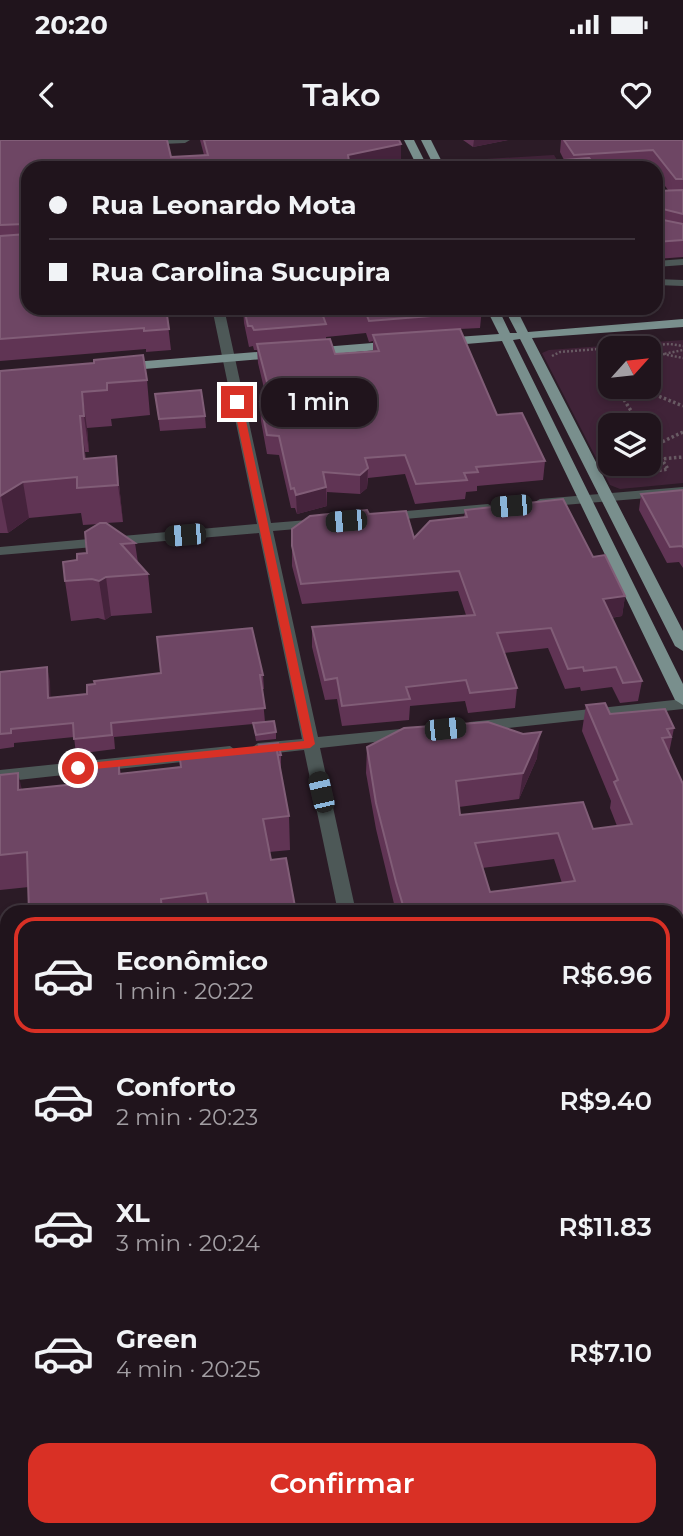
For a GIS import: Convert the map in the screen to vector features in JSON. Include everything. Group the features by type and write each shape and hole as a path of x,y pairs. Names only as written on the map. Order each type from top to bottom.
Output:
{"main road":[{"path":"409,140 420,161"},
{"path":"426,140 436,161"},
{"path":"496,315 683,702"},
{"path":"514,315 683,646"},
{"path":"526,340 683,323"},
{"path":"434,347 683,333"},
{"path":"115,372 229,363 407,349 295,363 229,363"}],"street":[{"path":"125,144 182,142"},
{"path":"663,263 683,262"},
{"path":"663,282 683,283"},
{"path":"219,315 345,905"},
{"path":"525,505 683,491"},
{"path":"374,518 497,507"},
{"path":"0,551 332,522"},
{"path":"459,728 683,702"},
{"path":"0,776 432,731"}],"path":[{"path":"662,345 683,348"},
{"path":"662,352 683,348"},
{"path":"552,356 559,352 598,349"},
{"path":"662,354 683,358"},
{"path":"662,398 683,406"},
{"path":"661,442 683,432"},
{"path":"676,435 683,440"},
{"path":"661,470 668,469 662,459 683,457"}],"shaded area":[{"path":"554,155 558,161 453,161"},
{"path":"683,340 683,483 620,489 610,485 605,476 661,476 661,413 598,413 598,462 542,353 549,350 598,346 598,399 662,399 662,342"}],"building":[{"path":"0,140 167,140 171,157 208,155 204,140 399,140 401,144 348,155 349,161 21,161 21,224 0,225"},
{"path":"564,140 683,140 683,179 676,179 653,150 574,155"},
{"path":"589,158 592,161 551,161"},
{"path":"683,190 683,214 663,209 663,191"},
{"path":"663,220 683,224 683,240 663,241"},
{"path":"21,234 21,315 167,315 169,329 144,331 144,328 0,339 0,236"},
{"path":"246,315 337,315 323,316 326,324 254,330 252,326 248,326"},
{"path":"367,315 443,315 369,321"},
{"path":"460,329 497,415 522,413 545,461 476,467 478,472 464,473 467,480 416,484 405,455 365,458 368,468 360,475 323,472 326,487 296,495 294,488 291,489 279,436 267,435 260,402 272,401 257,344 330,339 335,354 379,351 373,335"},
{"path":"143,355 147,380 107,383 107,390 82,392 84,416 80,416 84,459 116,456 118,485 77,488 77,477 23,482 0,496 0,371 94,363 94,360"},
{"path":"201,390 205,416 159,419 155,394"},
{"path":"683,490 683,547 670,547 641,494"},
{"path":"563,499 593,557 605,555 625,596 603,599 642,681 623,683 616,667 584,671 583,667 568,669 551,628 497,633 517,688 470,693 466,680 406,687 410,699 342,706 337,678 325,680 312,627 475,615 459,571 301,584 292,546 292,529 310,516 367,510 369,514 406,511 414,538 430,521 467,517 465,510"},
{"path":"100,523 106,523 135,543 121,544 148,574 106,577 99,581 65,581 63,562 77,560 77,554 87,553 85,532"},
{"path":"252,628 263,675 260,675 265,708 111,723 112,735 74,739 73,723 11,729 11,733 0,734 0,672 47,667 48,698 87,694 87,685 95,684 94,681 161,673 157,637"},
{"path":"605,703 610,714 665,709 674,728 667,729 671,737 662,738 683,784 683,905 403,905 376,803 367,747 404,728 488,722 523,734 541,732 523,773 456,781 460,815 583,802 593,829 632,824 614,782 618,780 586,705","holes":["558,833 575,881 490,892 475,843"]},
{"path":"274,721 276,732 256,735 253,723"},
{"path":"278,743 281,755 277,755 276,746 259,745"},
{"path":"276,746 289,816 263,819 271,860 286,858 295,905 209,905 206,893 161,899 161,905 29,905 27,852 0,855 0,775 18,773 18,790 76,784 76,768 119,763 119,774 181,767 180,759 207,756 207,753"}],"route":[{"path":"78,768 310,744 237,402"}]}
